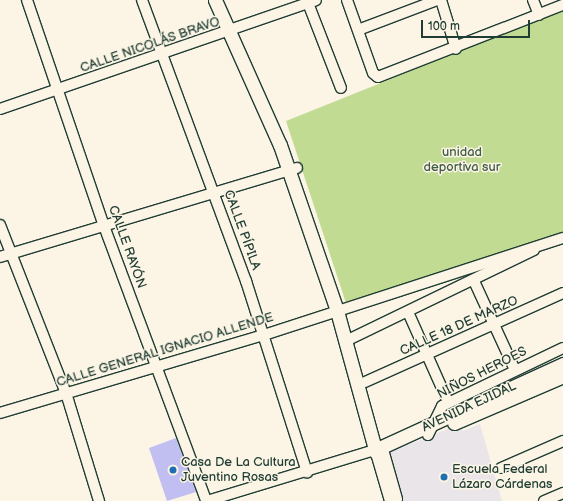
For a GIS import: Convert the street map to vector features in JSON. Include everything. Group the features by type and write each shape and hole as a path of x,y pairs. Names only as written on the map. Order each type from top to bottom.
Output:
{"main road":[{"path":"215,0 234,30"},
{"path":"223,0 234,30 293,169 340,310 377,452"},
{"path":"340,310 352,338 365,382 377,452"},
{"name":"AVENIDA EJIDAL","path":"430,430 563,364"},
{"name":"AVENIDA EJIDAL","path":"377,452 563,376"}],"street":[{"name":"CALLE RAYÓN","path":"27,0 104,226 158,366 206,501"},
{"name":"CALLE PÍPILA","path":"142,0 164,54 215,194 264,335 307,472"},
{"path":"348,0 374,76 381,77 456,49 563,5"},
{"path":"358,30 437,0"},
{"path":"441,0 456,49"},
{"path":"533,0 539,15"},
{"name":"CALLE NICOLÁS BRAVO","path":"0,109 234,30 312,1 341,88"},
{"path":"0,257 215,194 293,169"},
{"path":"0,225 10,254 66,393 99,501"},
{"path":"352,338 474,281 534,250 562,242"},
{"name":"CALLE GENERAL IGNACIO ALLENDE","path":"0,413 264,335 506,255 534,250"},
{"path":"474,281 515,370"},
{"name":"CALLE 18 DE MARZO","path":"365,382 428,356 563,294"},
{"path":"408,312 448,402"},
{"name":"NIÑOS HEROES","path":"430,430 437,410 448,402 563,348"},
{"path":"501,468 563,441"},
{"path":"206,501 377,452 394,501"},
{"path":"544,501 563,493"}],"shaded area":[{"name":"Escuela Federal Lázaro Cárdenas","path":"460,424 462,431 480,424 502,501 400,501 385,454"}],"green space":[{"name":"unidad deportiva sur","path":"563,10 563,233 346,303 286,121"}],"building":[{"name":"Casa De La Cultura Juventino Rosas","path":"176,438 196,492 167,501 149,448"}],"place":[{"name":"Casa De La Cultura Juventino Rosas","path":"173,470"},
{"name":"Escuela Federal Lázaro Cárdenas","path":"444,477"}]}
